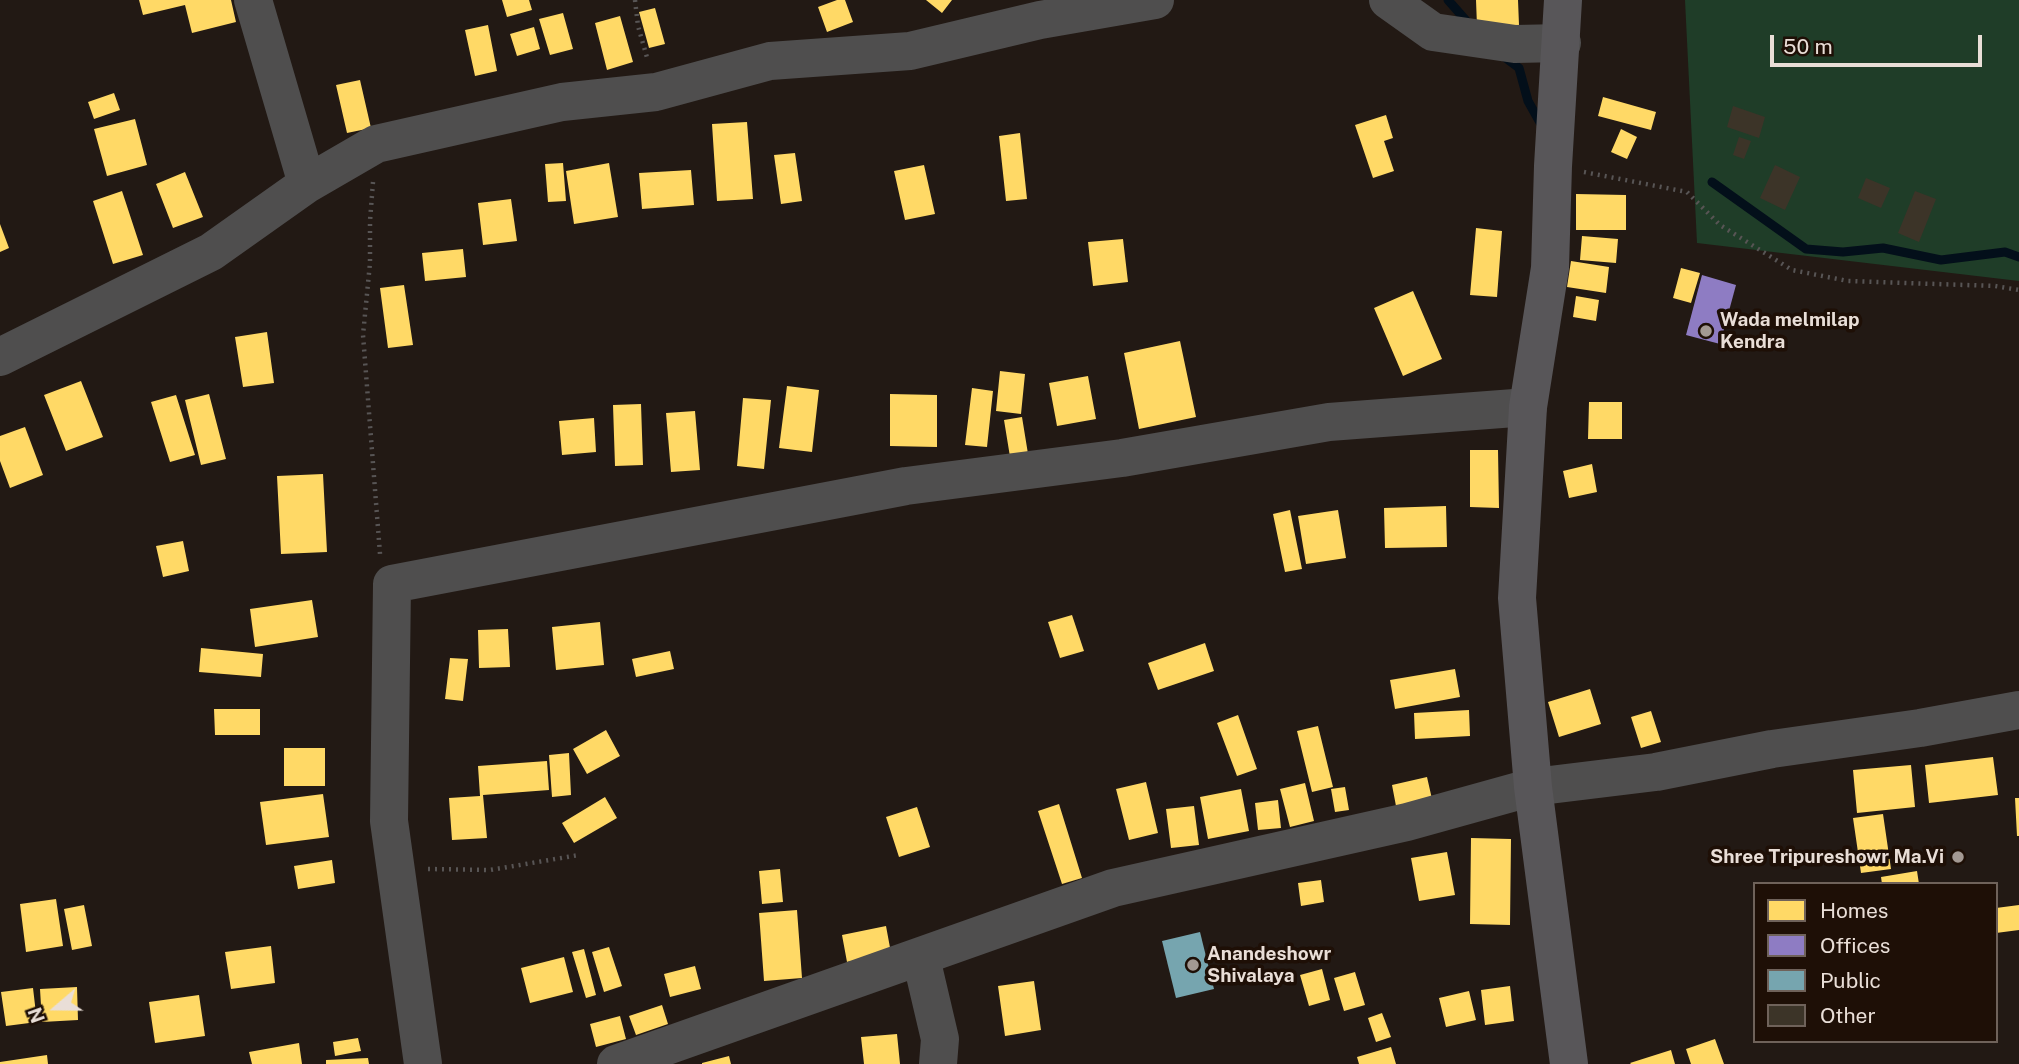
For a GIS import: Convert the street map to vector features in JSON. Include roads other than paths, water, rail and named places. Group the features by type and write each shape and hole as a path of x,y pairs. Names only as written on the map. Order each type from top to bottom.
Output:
{"main road":[{"path":"1563,0 1550,268 1528,407 1517,598 1533,787 1569,1064"}],"street":[{"path":"253,0 307,184"},
{"path":"0,357 211,252 307,184 376,144 562,102 656,92 770,61 910,51 1040,20 1155,0"},
{"path":"1388,0 1433,32 1515,44 1562,43"},
{"path":"423,1064 389,821 392,584 906,486 1122,458 1329,422 1528,407"},
{"path":"616,1064 1113,888 1407,822 1533,787 1656,772 1772,749 1920,728 2019,710"},
{"path":"921,958 940,1039 938,1064"}],"waterway":[{"path":"1448,0 1470,25"},
{"path":"1503,56 1519,68 1528,101 1542,126"},
{"path":"1712,182 1806,249 1843,252 1883,248 1941,260 2005,252 2019,257"}],"place":[{"name":"Wada melmilap Kendra","path":"1706,331"},
{"name":"Shree Tripureshowr Ma.Vi","path":"1958,857"},
{"name":"Anandeshowr Shivalaya","path":"1193,965"}]}
